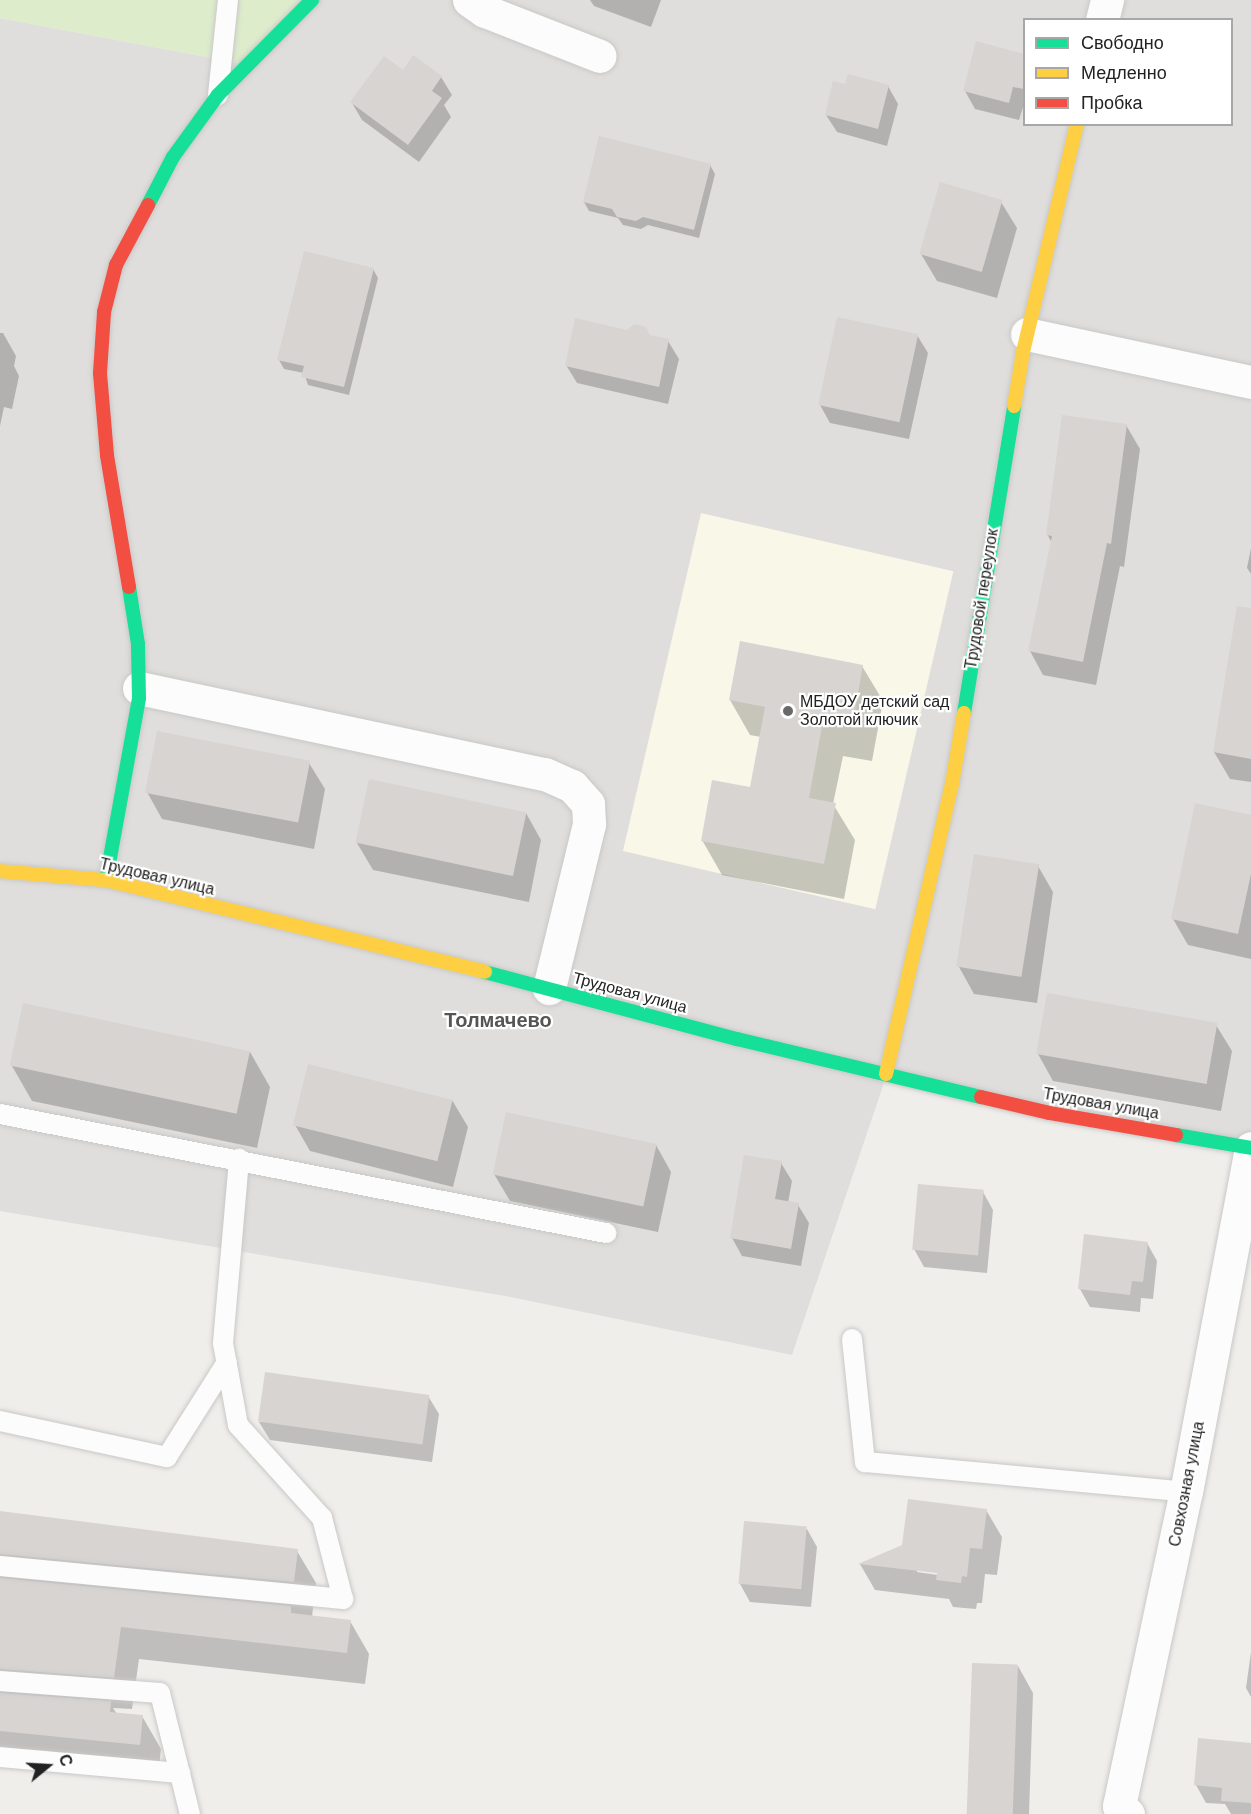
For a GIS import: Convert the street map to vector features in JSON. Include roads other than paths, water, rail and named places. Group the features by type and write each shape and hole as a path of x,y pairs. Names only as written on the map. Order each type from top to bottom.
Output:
{"street":[{"path":"106,880 139,688 136,633 107,455 100,373 104,312 116,265 144,208 173,157 218,95 312,0"},
{"path":"469,0 485,11 600,56"},
{"path":"1102,18 1107,0"},
{"name":"Трудовой переулок","path":"886,1074 952,783 1027,334 1077,126"},
{"path":"1027,334 1251,382"},
{"path":"139,688 544,774 572,786 588,804 589,824 549,988"},
{"name":"Трудовая улица","path":"0,871 106,880 549,988 737,1039 1050,1113 1251,1148"},
{"name":"Совхозная улица","path":"1120,1811 1186,1492 1251,1148"}],"lane":[{"path":"218,95 228,0"},
{"path":"0,1114 240,1159 606,1233"},
{"path":"0,1566 343,1599 322,1518 238,1425 223,1343 240,1159"},
{"path":"852,1339 865,1462 1186,1492"},
{"path":"0,1421 167,1457 226,1362"},
{"path":"0,1681 160,1693 190,1814"},
{"path":"0,1757 180,1773"}],"place":[{"name":"МБДОУ детский сад Золотой ключик","path":"788,711"}],"district":[{"name":"Толмачево","path":"498,1020"}]}
